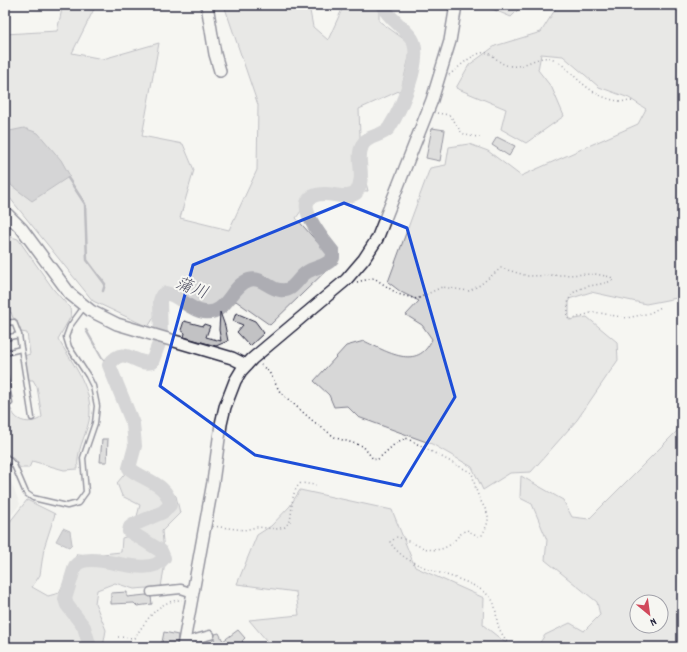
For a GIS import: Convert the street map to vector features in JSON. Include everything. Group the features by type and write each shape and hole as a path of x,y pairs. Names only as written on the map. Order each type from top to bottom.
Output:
{"street":[{"path":"207,5 215,54 220,71"},
{"path":"184,644 206,525 225,407 235,381 249,362 347,279 364,260 384,226 440,78 450,41 456,5"},
{"path":"5,212 22,229 64,286 85,307 107,320 141,332 249,362"},
{"path":"151,592 181,589 192,597"},
{"path":"184,644 188,641 210,635"}],"lane":[{"path":"5,456 14,466 26,493 33,498 67,506 78,503 86,492 83,458 94,423 97,406 93,386 69,347 66,337 70,326 85,307"},
{"path":"5,323 14,322 19,335 32,418"},
{"path":"5,338 19,335"},
{"path":"5,353 21,349"},
{"path":"5,376 10,403"}],"path":[{"path":"440,78 443,79 449,76 479,53 486,52 492,54 503,65 512,67 541,58 549,58 560,62 576,78 601,97 622,102 633,101"},
{"path":"428,112 449,115 460,132 473,137 482,137"},
{"path":"347,279 350,282 358,282 374,278 398,294 417,299 442,287 469,291 480,285 500,268 528,276 604,275 611,277 613,280 585,286 570,297 568,302 569,320 594,312 627,318 650,313 661,307"},
{"path":"249,362 269,372 280,392 329,434 363,446 373,459 377,460 397,442 406,438 472,473 477,494 489,514 489,524 482,535 478,536 466,530 463,531 451,544 440,549 418,547 404,538 397,537 390,542 393,547 406,558 451,578 469,584 489,596 494,603 498,627 510,647"},
{"path":"206,525 244,530 257,527 276,529 285,527 290,521 296,487 301,483 316,485"},
{"path":"118,637 134,638 149,616 166,602 192,597"}],"highlighted area":[{"path":"344,203 407,228 455,397 401,486 255,455 160,386 193,265"}],"shaded area":[{"path":"63,5 96,5 72,53 103,59 159,43 142,136 183,144 194,170 180,218 229,230 257,170 258,105 224,5 304,5 310,11 313,27 328,40 344,5 379,5 379,21 412,45 401,90 359,109 361,162 368,191 317,189 296,218 335,262 270,325 236,301 213,313 166,298 148,327 93,301 5,192 5,34 57,31"},
{"path":"483,5 523,5 511,17"},
{"path":"558,5 583,7 598,5 682,5 682,297 646,304 591,292 569,299 569,320 587,317 617,342 618,360 577,420 531,472 510,473 483,490 472,467 432,444 358,417 347,406 334,407 329,395 314,381 346,346 364,341 382,350 401,356 410,357 419,355 426,349 432,339 422,325 406,315 419,301 401,292 388,282 430,168 446,165 449,147 469,144 488,151 521,176 638,124 646,109 629,98 599,87 563,56 541,54 538,70 552,88 564,116 526,143 501,129 506,109 456,88 469,65 495,46 541,32"},
{"path":"24,128 38,133 61,160 70,176 32,201 12,186 5,177 5,132"},
{"path":"5,235 18,239 54,290 70,308 71,316 58,339 76,368 86,388 90,410 89,421 78,456 78,469 64,470 32,461 29,468 20,468 14,459 5,453 5,408 10,408 18,419 28,422 42,417 37,387 33,380 29,380 24,356 30,354 27,333 21,332 16,319 13,318 11,312 5,313"},
{"path":"682,426 682,647 534,647 539,644 545,635 570,623 584,631 600,615 597,602 545,560 547,540 532,504 520,498 521,476 563,500 572,517 589,519"},
{"path":"133,464 176,496 180,513 162,531 165,563 161,587 134,589 115,583 97,590 95,603 106,630 103,647 5,647 5,528 27,500 55,514 44,548 40,575 32,587 48,596 59,593 77,554 93,555 121,552 122,538 132,535 140,505 122,496 117,483"},
{"path":"5,468 20,504 5,524"},
{"path":"300,490 392,510 415,567 484,598 483,625 511,647 272,647 249,620 299,615 296,592 237,584 257,535 271,526 290,506"},
{"path":"63,528 70,531 72,544 69,547 56,541"}],"building":[{"path":"432,128 445,130 440,161 426,158"},
{"path":"497,137 515,146 509,156 492,145"},
{"path":"220,312 228,341 216,346 184,337 185,333 181,330 184,321 203,326 204,324 210,326 206,337 221,341 219,330"},
{"path":"236,313 255,321 264,333 250,346 237,332 243,325 233,321"},
{"path":"102,439 108,439 107,462 100,462"},
{"path":"127,592 127,597 146,595 151,597 152,604 137,606 134,603 111,604 111,593"},
{"path":"238,630 245,638 238,647 216,647 217,646 214,639 215,634 219,633 223,641"},
{"path":"164,632 178,635 177,643 174,643 173,647 161,647"}],"waterway":[{"name":"蒲川","path":"90,647 84,627 67,605 65,599 75,566 83,561 93,560 145,567 156,564 164,558 161,551 129,531 130,527 133,525 163,512 170,505 165,492 160,487 129,468 135,446 133,424 109,365 120,356 130,357 146,363 152,362 161,338 160,301 162,295 166,293 176,297 194,309 204,312 212,312 218,310 237,288 249,280 253,279 261,281 280,290 289,289 307,272 324,265 333,258 333,252 310,219 307,210 307,202 312,197 323,194 348,196 356,193 361,180 360,151 362,146 364,142 389,128 399,110 413,71 415,48 412,39 389,15 382,5"},
{"path":"68,178 85,204 87,260 105,284 103,291"},
{"path":"86,330 102,358 109,365"}]}
